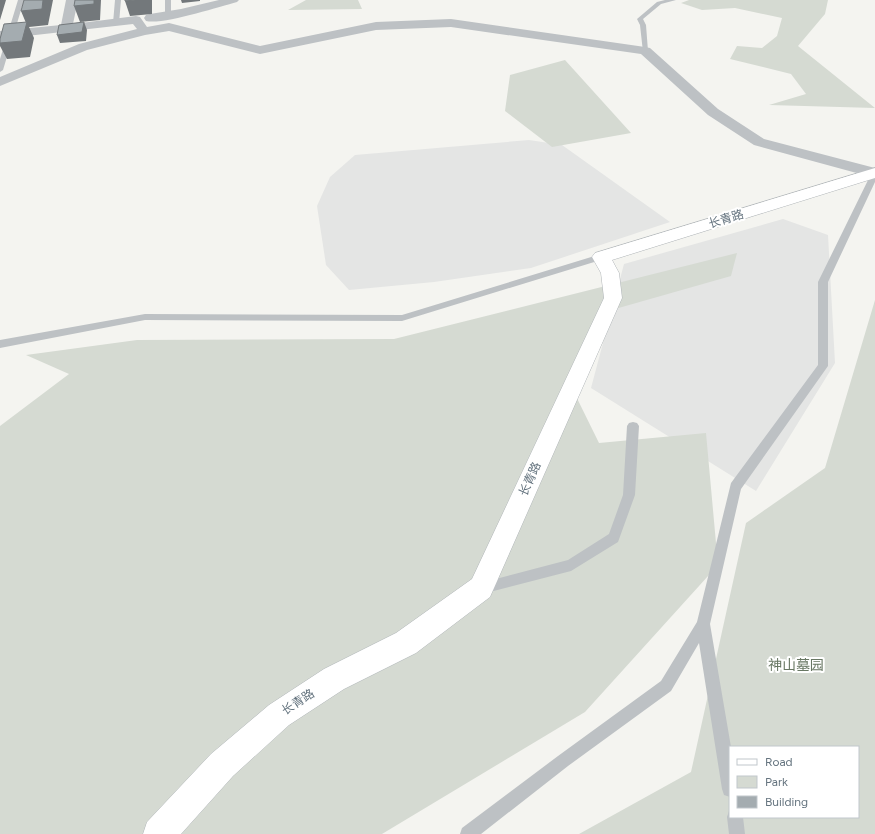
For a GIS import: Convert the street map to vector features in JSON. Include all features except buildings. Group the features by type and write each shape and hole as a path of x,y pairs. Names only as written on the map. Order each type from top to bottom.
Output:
{"street":[{"path":"66,28 72,0"},
{"path":"5,35 168,16 180,14 219,2 233,0"},
{"path":"136,20 144,31"},
{"path":"0,82 83,47 144,31 169,27 260,50 376,26 451,23 645,51 713,112 759,142 875,174"},
{"name":"长青路","path":"159,834 222,764 279,715 334,679 406,643 481,588 613,298 610,273 601,257 875,174"}],"lane":[{"path":"0,70 5,35 21,0"},
{"path":"116,23 118,0"},
{"path":"168,0 168,16"},
{"path":"645,51 644,25 640,19 658,3 673,0"},
{"path":"468,834 563,761 666,686 703,624 736,487 823,366 823,282 875,174"},
{"path":"0,344 145,317 402,318 601,257"},
{"path":"481,588 572,565 614,538 629,495 633,426"},
{"path":"703,624 729,783"},
{"path":"735,818 737,834"}],"shaded area":[{"path":"529,140 562,145 670,222 531,268 434,282 349,290 326,265 317,206 330,177 355,155"},
{"path":"783,219 828,235 835,363 756,491 591,388 624,264"}],"green space":[{"path":"306,0 358,0 362,9 288,10"},
{"path":"689,0 828,0 825,14 798,46 875,108 769,105 806,94 791,74 730,59 737,46 762,48 777,36 782,18 735,8 702,10 681,3"},
{"path":"565,60 631,133 552,147 505,111 510,75"},
{"path":"737,253 731,276 608,311 568,380 599,443 706,433 718,565 585,712 382,834 0,834 0,426 69,374 26,355 137,340 394,339"},
{"name":"神山墓园","path":"875,300 875,834 579,834 691,772 746,523 825,468"}]}
